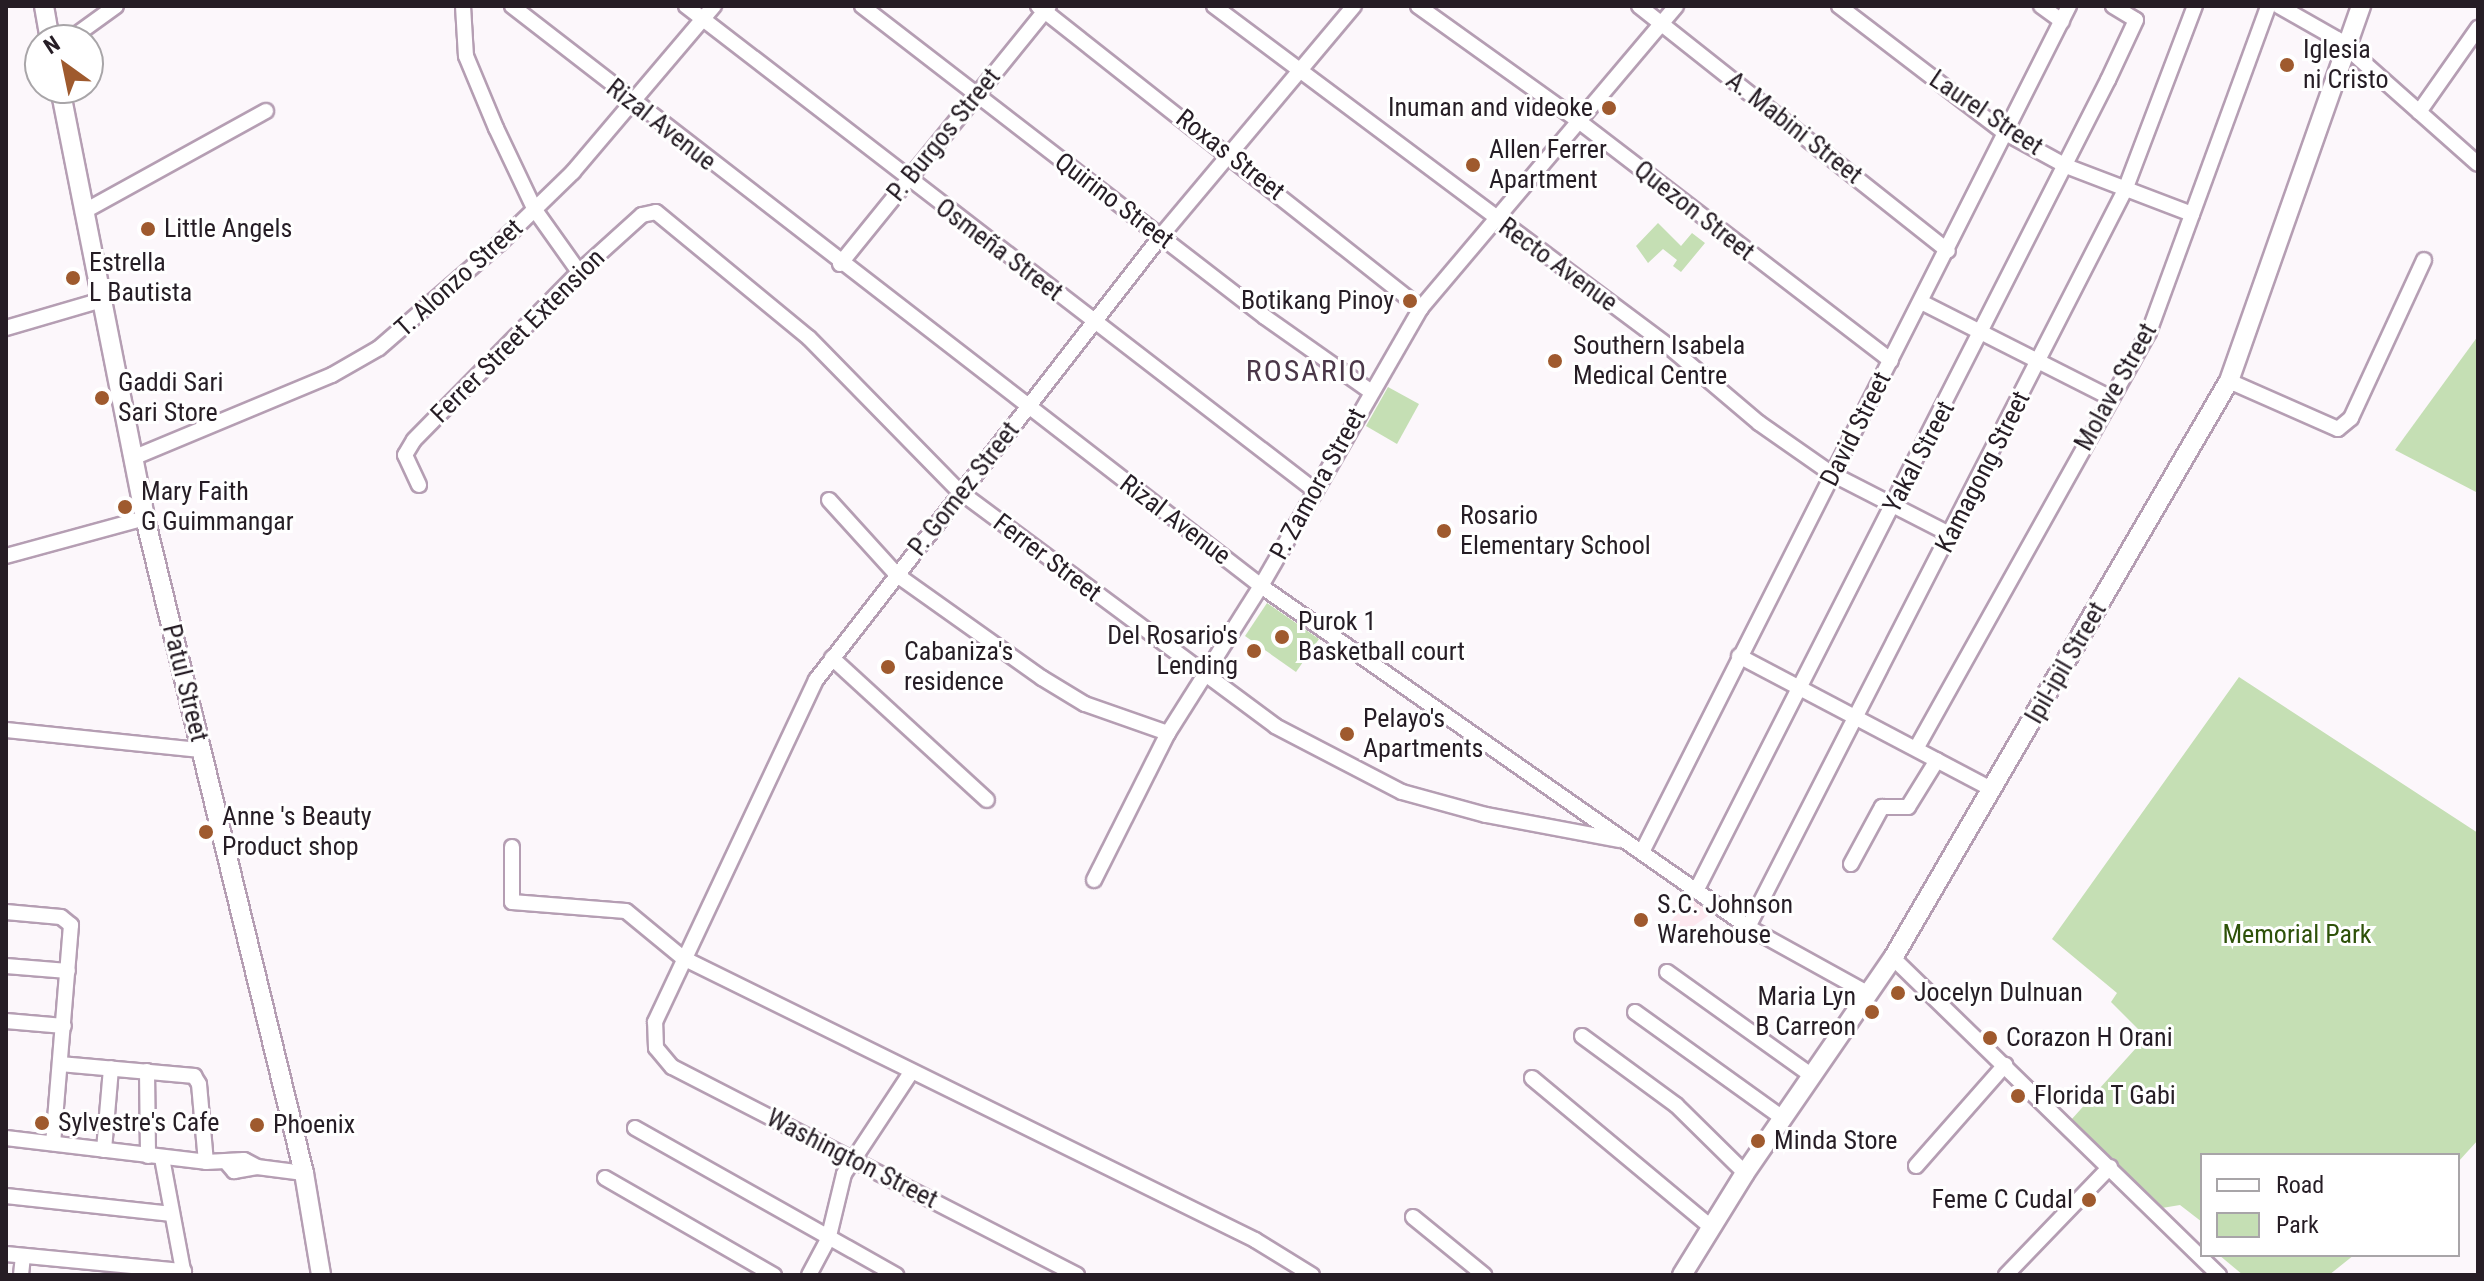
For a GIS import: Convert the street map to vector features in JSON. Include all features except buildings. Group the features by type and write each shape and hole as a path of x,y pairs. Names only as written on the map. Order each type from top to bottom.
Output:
{"main road":[{"name":"Ipil-ipil Street","path":"1682,1275 1745,1173 1893,958 2229,381 2361,6"},
{"name":"Patul Street","path":"63,104 145,518 304,1173 321,1275"}],"street":[{"path":"91,24 116,6"},
{"path":"463,6 466,56 535,210 579,272"},
{"name":"Rizal Avenue","path":"512,6 1027,409 1261,586 1748,927 1867,993"},
{"name":"Osmeña Street","path":"686,6 907,181 1314,490"},
{"name":"T. Alonzo Street","path":"135,457 359,362 535,210 633,103 714,6"},
{"name":"Quirino Street","path":"862,6 976,96 1370,391"},
{"name":"Recto Avenue","path":"1214,6 1299,74 1667,345 1759,423 1832,474 1951,535"},
{"name":"P. Gomez Street","path":"655,1022 801,703 959,491 1161,236 1233,156 1354,6"},
{"name":"Quezon Street","path":"1418,6 1576,119 1891,361"},
{"name":"A. Mabini Street","path":"1639,6 1948,251"},
{"name":"P. Zamora Street","path":"1094,880 1168,733 1261,586 1370,391 1421,308 1576,119 1676,6"},
{"name":"Laurel Street","path":"1839,6 2004,132 2066,166 2192,214"},
{"path":"2041,6 2062,21"},
{"name":"David Street","path":"1642,852 2069,6"},
{"name":"Yakal Street","path":"1696,891 1982,336 2136,20 2113,6"},
{"name":"Kamagong Street","path":"1748,927 1858,719 2125,190 2195,6"},
{"name":"Molave Street","path":"1917,747 2152,324 2268,6"},
{"path":"2279,6 2345,46 2471,160"},
{"name":"P. Burgos Street","path":"840,264 1044,8"},
{"name":"Roxas Street","path":"1044,8 1421,308"},
{"path":"2419,112 2478,28"},
{"path":"83,212 266,111"},
{"name":"Ferrer Street Extension","path":"419,485 406,465 408,448 579,272 642,215 666,216"},
{"name":"Ferrer Street","path":"666,216 809,338 959,491 1205,677 1314,751 1372,781 1486,815 1626,841"},
{"path":"2229,381 2338,429 2351,418 2424,260"},
{"path":"6,328 102,300"},
{"path":"1921,302 1982,336 2111,398"},
{"path":"829,500 897,575 1085,704 1168,733"},
{"path":"6,556 145,518"},
{"path":"1739,656 1917,747 1993,790"},
{"path":"832,658 987,800"},
{"path":"6,730 201,750"},
{"path":"1851,864 1882,807 1908,807 1937,760"},
{"path":"512,847 512,902 618,908 683,958 910,1074 1255,1240 1312,1275"},
{"path":"6,912 69,920 68,971 53,1143"},
{"path":"1893,958 2200,1256"},
{"path":"6,966 68,971"},
{"path":"1667,972 1812,1076"},
{"path":"1635,1012 1784,1119"},
{"path":"6,1021 64,1026"},
{"name":"Washington Street","path":"655,1022 656,1048 672,1067 1077,1275"},
{"path":"1582,1036 1676,1105 1745,1173"},
{"path":"60,1064 147,1071 197,1079 206,1162"},
{"path":"1916,1166 2005,1065"},
{"path":"104,1150 111,1068"},
{"path":"6,1254 78,1268 184,1273 172,1214 155,1157 147,1071"},
{"path":"809,1275 828,1240 839,1190 852,1159 910,1074"},
{"path":"1532,1078 1711,1227"},
{"path":"635,1128 828,1240 896,1275"},
{"path":"6,1138 206,1162 251,1161 257,1167 304,1173"},
{"path":"2006,1275 2110,1167"},
{"path":"605,1178 774,1275"},
{"path":"6,1196 172,1214"},
{"path":"1413,1217 1484,1275"},
{"path":"21,1275 23,1256"},
{"path":"2201,1257 2219,1275"}],"shaded area":[{"path":"1694,896 1712,913 1678,937 1666,926"}],"green space":[{"path":"1658,223 1681,246 1692,233 1705,243 1681,272 1673,266 1677,260 1663,249 1648,263 1636,246"},
{"path":"2478,336 2478,493 2395,450"},
{"path":"1388,387 1419,404 1397,444 1366,426"},
{"name":"Purok 1 Basketball court","path":"1267,603 1319,639 1296,672 1245,636"},
{"name":"Memorial Park","path":"2239,677 2478,833 2478,1140 2460,1160 2460,1153 2200,1153 2200,1220 2180,1205 2162,1208 2071,1120 2146,1037 2111,1002 2117,993 2052,939"},
{"path":"2221,1257 2352,1257 2329,1275 2243,1275"}],"place":[{"name":"Iglesia ni Cristo","path":"2287,65"},
{"name":"Inuman and videoke","path":"1609,108"},
{"name":"Allen Ferrer Apartment","path":"1473,165"},
{"name":"Little Angels","path":"148,229"},
{"name":"Estrella L Bautista","path":"73,278"},
{"name":"Botikang Pinoy","path":"1410,301"},
{"name":"Southern Isabela Medical Centre","path":"1555,361"},
{"name":"Gaddi Sari Sari Store","path":"102,398"},
{"name":"Mary Faith G Guimmangar","path":"125,507"},
{"name":"Rosario Elementary School","path":"1444,531"},
{"name":"Purok 1 Basketball court","path":"1282,637"},
{"name":"Del Rosario's Lending","path":"1254,651"},
{"name":"Cabaniza's residence","path":"888,667"},
{"name":"Pelayo's Apartments","path":"1347,734"},
{"name":"Anne 's Beauty Product shop","path":"206,832"},
{"name":"S.C. Johnson Warehouse","path":"1641,920"},
{"name":"Jocelyn Dulnuan","path":"1898,993"},
{"name":"Maria Lyn B Carreon","path":"1872,1012"},
{"name":"Corazon H Orani","path":"1990,1038"},
{"name":"Florida T Gabi","path":"2018,1096"},
{"name":"Sylvestre's Cafe","path":"42,1123"},
{"name":"Phoenix","path":"257,1125"},
{"name":"Minda Store","path":"1758,1141"},
{"name":"Feme C Cudal","path":"2089,1200"}],"district":[{"name":"ROSARIO","path":"1307,371"}]}
